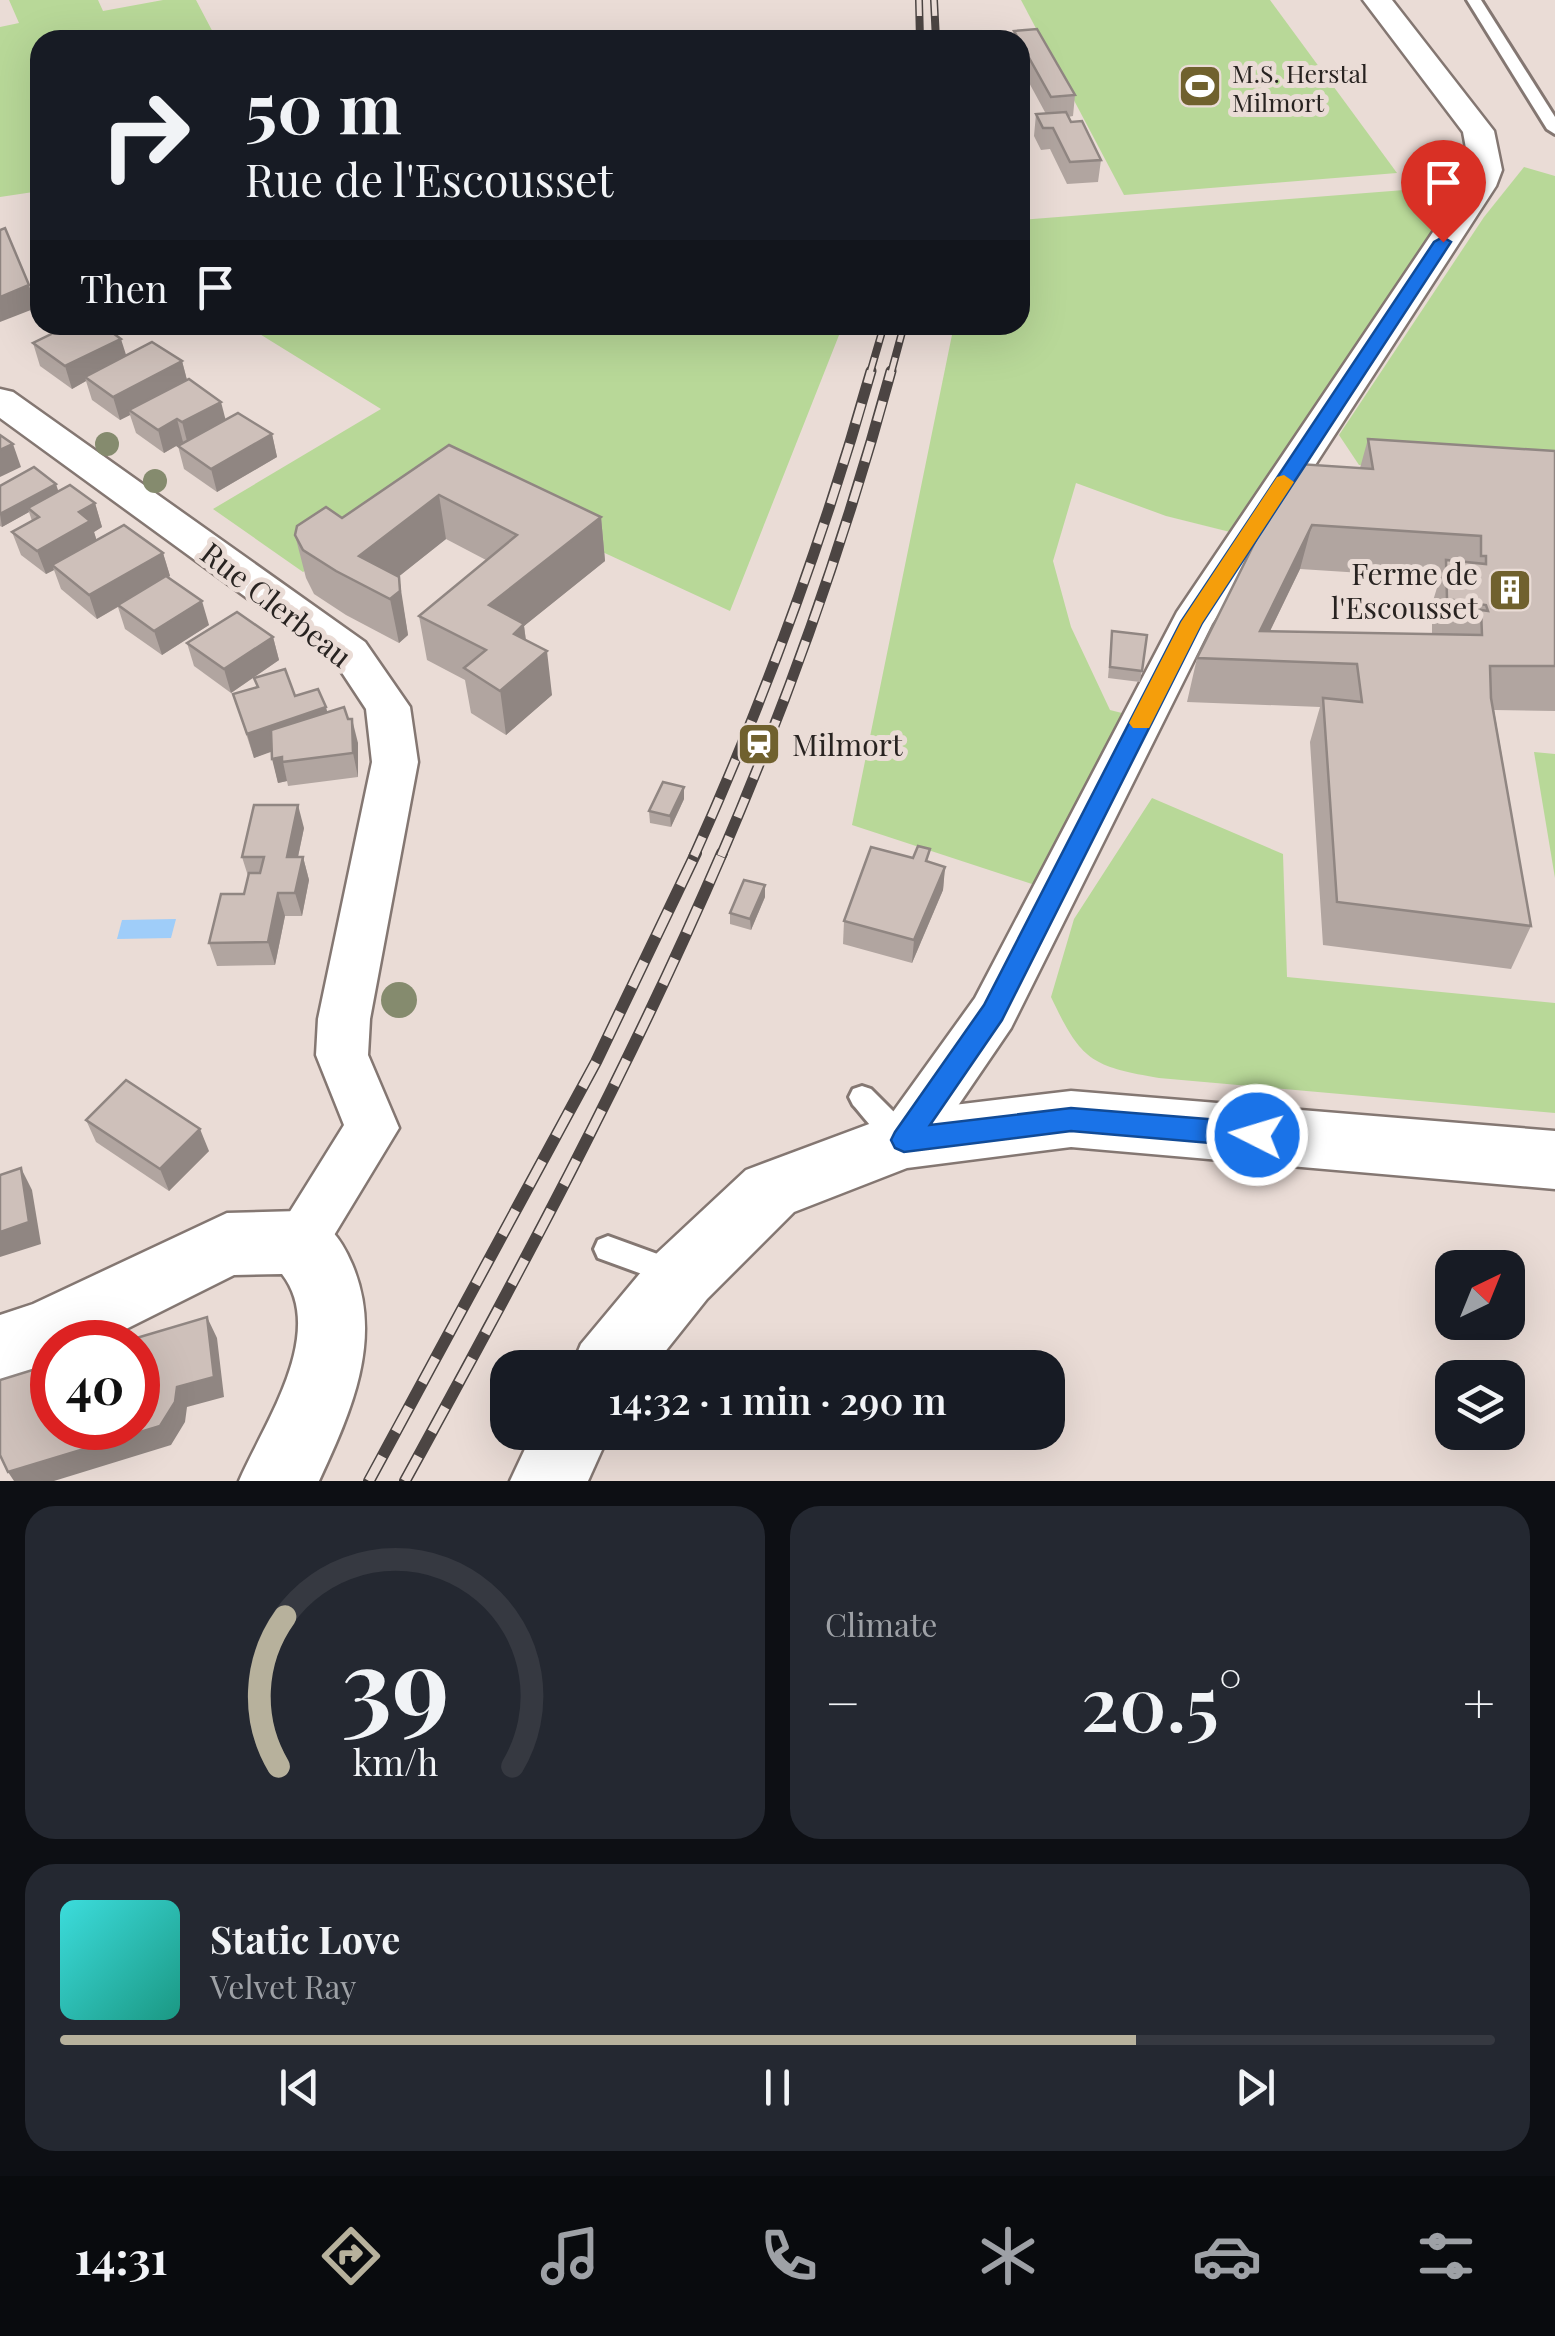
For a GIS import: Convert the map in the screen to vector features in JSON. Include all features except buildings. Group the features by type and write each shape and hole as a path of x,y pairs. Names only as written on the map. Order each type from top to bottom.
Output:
{"street":[{"path":"622,1350 682,1276 770,1191 883,1118 993,1012 1192,622 1470,200 1486,170 1478,131 1377,0"},
{"name":"Rue Clerbeau","path":"0,400 350,652 388,707 394,762 344,1019 342,1055 386,1119 299,1242"},
{"path":"883,1118 1071,1120 1555,1160"},
{"path":"0,1349 52,1331 227,1244 299,1242 312,1254 325,1280 330,1312 329,1350 318,1399 293,1456 277,1481"},
{"path":"548,1481 564,1450"}],"lane":[{"path":"1474,0 1555,128"},
{"path":"608,1249 682,1276"}],"green space":[{"path":"9,0 98,0 103,11 163,0 196,0 212,30 30,30 30,192 0,197 0,27 19,23"},
{"name":"M.S. Herstal Milmort","path":"1021,0 1270,0 1397,173 1124,195"},
{"path":"1524,167 1555,176 1555,480 1359,465 1339,435 1484,217"},
{"path":"1430,188 1447,209 1230,532 1166,516 1076,483 1053,561 1071,627 1110,710 1130,715 1041,887 852,825 952,335 1030,335 1030,219"},
{"path":"261,335 839,335 730,611 458,485 303,572 213,509 381,409"},
{"path":"1534,752 1555,754 1555,878"},
{"path":"1152,798 1283,854 1287,977 1555,1003 1555,1113 1159,1078 1117,1069 1090,1057 1071,1035 1051,997 1074,919"}],"water":[{"path":"176,919 171,938 117,939 122,920"}],"railway":[{"path":"919,0 920,30"},
{"path":"934,0 936,30"},
{"path":"870,373 881,335"},
{"path":"891,373 901,335"},
{"path":"694,856 792,616 871,371"},
{"path":"721,856 815,616 891,371"},
{"path":"369,1481 596,1062 696,853"},
{"path":"405,1481 611,1092 722,853"}],"slow traffic":[{"path":"1141,723 1192,622 1284,482"}],"place":[{"name":"M.S. Herstal Milmort","path":"1200,86"},
{"name":"Ferme de l'Escousset","path":"1510,590"},
{"name":"Milmort","path":"759,744"}],"route":[{"path":"1257,1135 1071,1120 904,1140 993,1012 1192,622 1443,242"}]}
